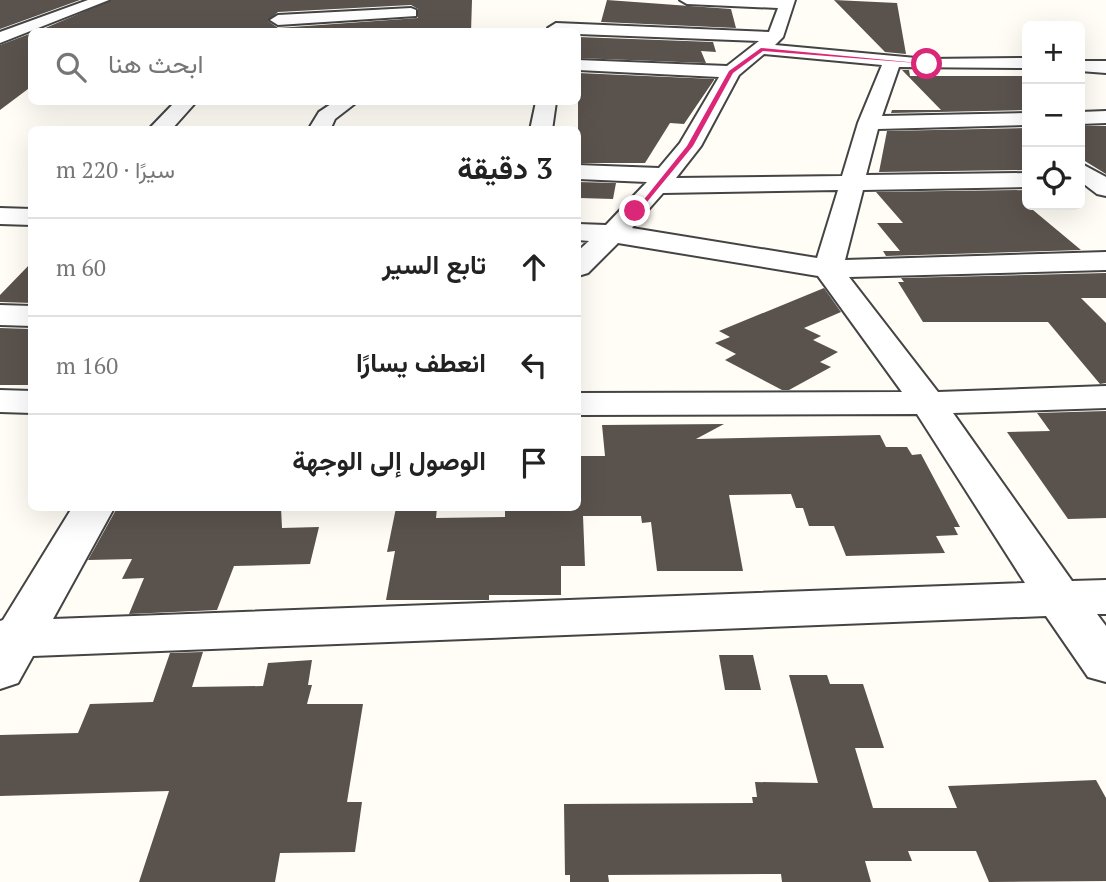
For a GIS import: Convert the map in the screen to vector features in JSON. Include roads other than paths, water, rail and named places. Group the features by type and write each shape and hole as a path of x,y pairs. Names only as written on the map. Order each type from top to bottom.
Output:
{"street":[{"path":"28,28 102,0"},
{"path":"581,264 635,211 690,146 731,72 768,43 786,2 687,0"},
{"path":"268,28 278,20 289,2"},
{"path":"278,20 414,6"},
{"path":"404,28 414,6"},
{"path":"549,9 555,28"},
{"path":"12,16 59,17"},
{"path":"0,38 28,28"},
{"path":"581,32 768,43 892,62 1022,63"},
{"path":"0,49 21,49"},
{"path":"828,269 869,123 892,62"},
{"path":"927,64 949,80"},
{"path":"581,65 731,72"},
{"path":"1085,66 1106,67"},
{"path":"972,96 1016,120"},
{"path":"163,126 183,105"},
{"path":"321,126 326,116 342,105"},
{"path":"542,126 545,105"},
{"path":"1085,118 1106,117"},
{"path":"869,123 1016,120"},
{"path":"581,172 661,181 852,183 1022,180"},
{"path":"0,216 28,217"},
{"path":"581,232 610,233 828,269 1106,261"},
{"path":"828,269 928,403 1060,600 1106,663"},
{"path":"0,315 28,316"},
{"path":"581,404 928,403 1106,397"},
{"path":"0,401 28,402"},
{"path":"5,649 91,511"},
{"path":"5,649 1106,597"}]}
